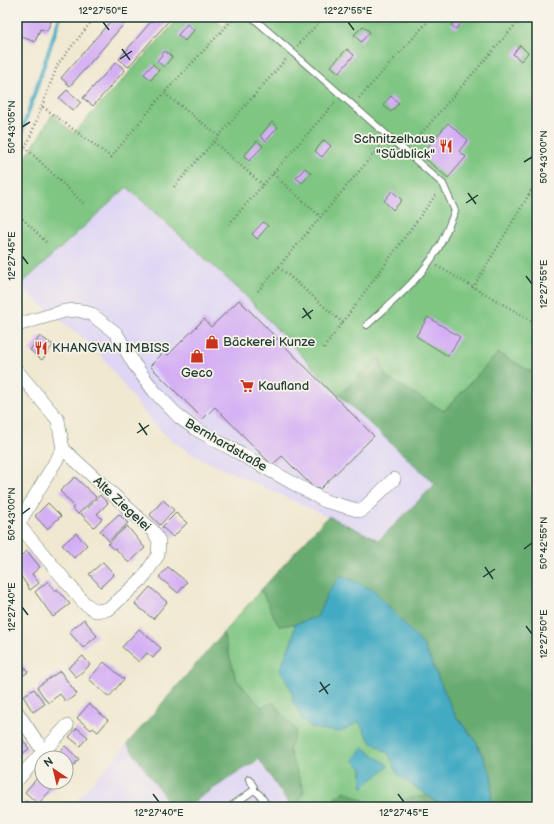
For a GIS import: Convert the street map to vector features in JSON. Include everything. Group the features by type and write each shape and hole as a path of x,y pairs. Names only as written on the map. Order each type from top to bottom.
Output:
{"street":[{"name":"Bernhardstraße","path":"17,325 65,311 78,310 91,314 116,333 134,364 154,391 178,417 202,434 325,501 361,511 394,480"},
{"path":"17,371 58,420 63,449 18,525"},
{"name":"Alte Ziegelei","path":"18,525 84,603 96,611 109,608 143,578 158,555 159,541 152,531 63,449"},
{"path":"17,712 42,750"},
{"path":"44,750 67,726"},
{"path":"17,780 34,761"}],"lane":[{"path":"252,17 443,184 455,211 440,244 429,262 410,284 367,325"},
{"path":"249,779 254,787 254,790 264,801 260,807"},
{"path":"230,807 254,790"}],"path":[{"path":"17,161 43,107 58,64 95,17"},
{"path":"43,107 111,157 164,93 235,17"},
{"path":"174,187 324,17"},
{"path":"353,104 432,17"},
{"path":"406,151 522,17"},
{"path":"164,93 218,136"},
{"path":"229,224 342,95"},
{"path":"258,291 389,137"},
{"path":"214,142 263,185"},
{"path":"25,147 84,204"},
{"path":"273,174 321,217"},
{"path":"473,288 537,181"},
{"path":"324,348 443,184"},
{"path":"531,190 537,194"},
{"path":"17,213 47,243"},
{"path":"429,262 537,324"},
{"path":"279,267 343,323"},
{"path":"533,322 537,316"}],"shaded area":[{"path":"127,187 244,294 339,395 435,484 379,540 193,455 170,439 151,421 95,348 19,286"},
{"path":"127,744 172,807 71,807"},
{"path":"259,759 291,807 185,807"}],"green space":[{"path":"180,17 213,17 223,26 232,17 537,17 537,375 498,353 444,411 402,453 339,395 244,294 127,187 17,288 17,172 52,115 74,133"},
{"path":"498,353 537,375 537,807 491,807 492,776 475,740 455,715 424,646 327,594 317,617 295,624 279,626 261,590 328,516 379,540 435,484 339,395 380,356 386,377 444,411"},
{"path":"261,590 279,626 295,624 293,638 280,669 292,691 293,702 359,722 370,741 389,754 399,775 428,796 403,799 400,807 376,807 344,791 324,807 296,807 304,791 289,751 261,707 236,679 223,633","holes":["388,766 362,787 362,769"]},
{"path":"223,633 236,679 261,707 273,702 296,731 289,751 304,791 296,807 291,807 259,759 185,807 172,807 127,744"},
{"path":"344,791 376,807 324,807"},
{"path":"428,796 444,807 400,807 403,799"}],"water":[{"path":"341,575 374,590 424,646 455,715 475,740 492,776 491,807 444,807 398,775 389,754 370,741 359,722 340,732 311,728 303,720 293,702 292,691 280,669 293,638 295,624 317,617 327,594"},
{"path":"363,747 389,766 362,788 362,769 353,760"}],"building":[{"path":"17,17 53,17 47,31 40,29 35,42 17,35"},
{"path":"114,17 130,17 70,86 61,78"},
{"path":"155,17 172,17 128,67 119,59"},
{"path":"458,17 464,20 456,29 451,25"},
{"path":"187,24 194,30 185,41 178,35"},
{"path":"363,26 370,32 361,42 354,35"},
{"path":"520,45 528,53 521,61 513,54"},
{"path":"347,49 354,55 339,73 331,66"},
{"path":"165,51 172,57 164,67 157,61"},
{"path":"116,62 125,70 93,106 83,98"},
{"path":"153,64 159,70 151,80 144,74"},
{"path":"67,90 81,102 73,111 59,98"},
{"path":"391,96 399,103 391,112 383,105"},
{"path":"272,122 278,127 266,141 260,136"},
{"name":"Schnitzelhaus \"Südblick\"","path":"448,123 468,140 459,151 466,157 448,178 421,155"},
{"path":"324,140 331,146 322,157 315,151"},
{"path":"257,141 263,146 249,161 244,156"},
{"path":"305,168 311,173 302,183 296,178"},
{"path":"392,191 402,200 393,210 384,201"},
{"path":"263,222 268,226 257,239 252,234"},
{"name":"Kaufland","path":"239,300 374,436 320,489 314,488 282,456 272,465 215,407 203,419 150,366 164,352 168,355 204,319 211,327"},
{"path":"428,317 460,337 448,356 416,336"},
{"name":"KHANGVAN IMBISS","path":"40,336 53,345 42,360 30,350"},
{"path":"75,477 96,497 78,514 72,508 74,506 60,491"},
{"path":"100,495 108,503 97,514 102,519 94,527 81,514"},
{"path":"163,500 174,510 160,525 150,515"},
{"path":"48,503 61,516 47,529 35,516"},
{"path":"176,513 187,523 173,537 162,527"},
{"path":"119,514 128,523 109,541 100,531"},
{"path":"127,526 145,548 129,563 115,548 113,549 108,544"},
{"path":"76,533 87,545 74,558 62,545"},
{"path":"27,551 40,567 32,574 39,583 30,590 19,573 17,574 17,559"},
{"path":"103,562 114,574 101,587 89,574"},
{"path":"168,567 187,582 178,593 159,577"},
{"path":"48,581 55,591 57,589 70,604 53,617 35,592"},
{"path":"150,587 167,602 153,619 135,604"},
{"path":"84,619 97,636 83,648 69,632"},
{"path":"139,629 161,648 153,658 147,653 139,662 122,647"},
{"path":"17,656 28,672 17,680"},
{"path":"83,656 90,665 76,677 68,668"},
{"path":"104,662 124,679 109,697 89,679"},
{"path":"60,671 77,694 66,702 60,694 48,703 37,687"},
{"path":"34,689 45,704 33,712 23,696"},
{"path":"89,704 108,720 98,732 93,728 91,730 77,718"},
{"path":"77,728 88,737 80,746 69,737"},
{"path":"17,731 29,749 17,757"},
{"path":"65,746 69,750 61,750"},
{"path":"74,754 79,759 74,765"},
{"path":"34,782 34,790 51,790 38,804 25,792"},
{"path":"26,801 32,807 21,807"}],"waterway":[{"path":"17,139 22,131 60,17"}],"place":[{"name":"Schnitzelhaus \"Südblick\"","path":"446,146"},
{"name":"Bäckerei Kunze","path":"212,342"},
{"name":"KHANGVAN IMBISS","path":"41,348"},
{"name":"Geco","path":"197,356"},
{"name":"Kaufland","path":"247,386"}]}
